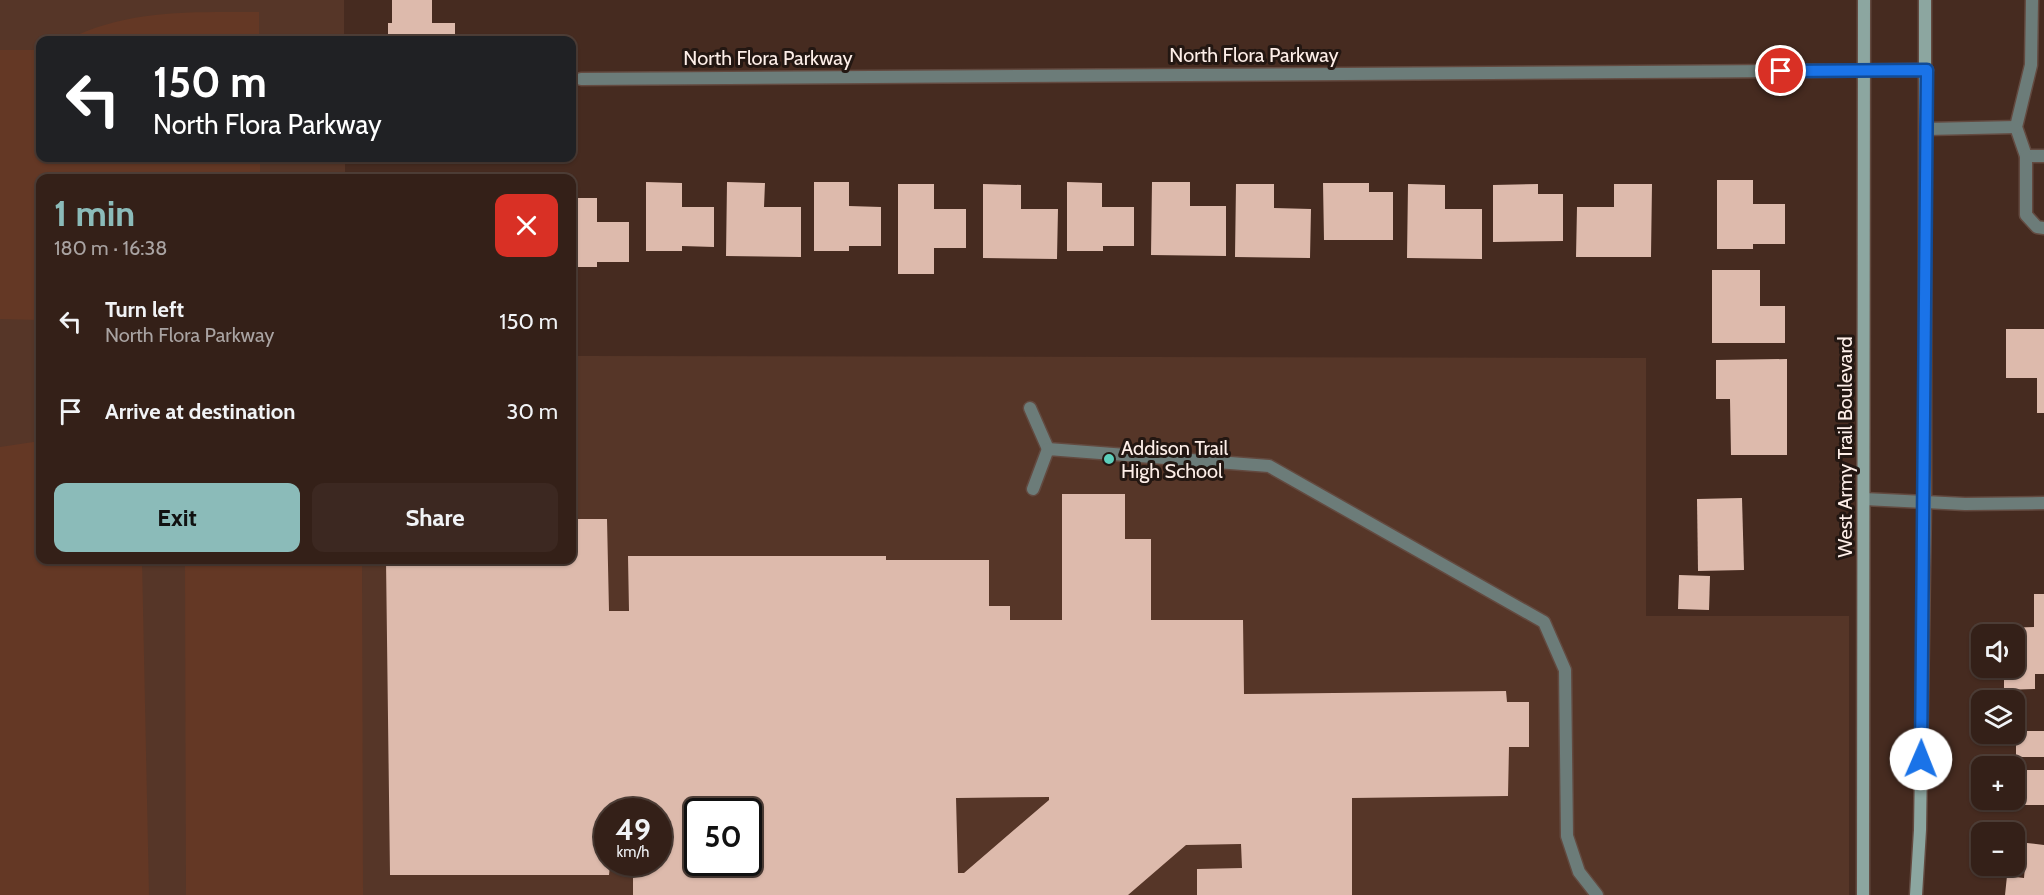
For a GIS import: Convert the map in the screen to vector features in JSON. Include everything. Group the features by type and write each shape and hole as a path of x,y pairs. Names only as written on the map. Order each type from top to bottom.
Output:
{"main road":[{"name":"West Army Trail Boulevard","path":"1863,895 1866,70 1864,0"},
{"path":"1916,895 1920,818 1925,502 1926,0"}],"street":[{"path":"2032,0 2031,65 2016,127 2026,156 2026,215 2037,227 2044,228"},
{"name":"North Flora Parkway","path":"581,79 1927,70"},
{"path":"1927,129 2016,127"},
{"path":"2026,156 2044,156"},
{"path":"1030,408 1048,449 1033,489"},
{"path":"1048,449 1269,466 1544,622 1565,670 1567,836 1579,872 1597,895"},
{"path":"1864,499 1925,502 2044,502"}],"shaded area":[{"name":"Addison Trail High School","path":"0,0 344,0 344,36 36,36 36,162 345,162 345,174 36,174 36,564 576,564 576,356 1646,358 1646,616 1849,616 1849,895 0,895"},
{"path":"259,12 259,36 76,36 113,23 161,14"},
{"path":"0,50 36,50 36,162 260,162 260,174 36,174 36,320 0,319"},
{"path":"36,442 36,564 142,564 149,895 0,895 0,447"},
{"path":"185,564 362,564 363,895 186,895"}],"building":[{"path":"392,0 432,0 432,23 455,23 455,36 388,36 388,23 392,23"},
{"path":"1717,180 1753,180 1753,204 1785,204 1785,244 1753,244 1753,249 1717,249"},
{"path":"646,182 682,183 682,207 714,207 714,247 682,246 682,251 646,251"},
{"path":"727,182 765,183 764,207 801,207 801,257 726,256"},
{"path":"814,182 849,182 849,206 881,207 881,246 849,246 849,251 814,251"},
{"path":"1067,182 1102,183 1102,207 1134,207 1134,246 1103,246 1103,251 1067,251"},
{"path":"1152,182 1190,182 1190,206 1226,206 1226,256 1151,255"},
{"path":"1323,183 1369,183 1369,192 1393,192 1393,240 1324,240"},
{"path":"898,184 934,184 934,209 966,209 966,248 934,248 934,274 898,274"},
{"path":"983,184 1021,185 1021,209 1058,209 1057,259 983,258"},
{"path":"1236,184 1274,184 1274,208 1311,209 1310,258 1235,257"},
{"path":"1408,184 1445,185 1445,209 1482,209 1482,259 1407,258"},
{"path":"1538,184 1538,194 1563,194 1563,241 1493,242 1493,185"},
{"path":"1614,184 1652,184 1651,257 1576,257 1577,207 1614,207"},
{"path":"576,198 597,198 597,222 629,222 629,262 597,262 597,267 576,267"},
{"path":"1712,270 1760,270 1760,306 1785,306 1785,343 1712,343"},
{"path":"2006,329 2044,329 2044,413 2037,413 2037,378 2006,378"},
{"path":"1787,359 1787,455 1731,455 1730,399 1716,399 1716,360"},
{"name":"Addison Trail High School","path":"1062,494 1125,494 1125,539 1151,539 1151,620 1243,620 1244,694 1506,691 1507,702 1529,702 1529,747 1509,747 1508,796 1352,798 1352,895 1197,895 1197,869 1242,868 1241,844 1186,845 1128,895 633,895 633,876 672,876 672,798 594,798 594,875 390,875 386,564 576,564 576,519 607,519 609,611 629,611 628,556 886,556 886,560 989,560 989,606 1010,606 1010,620 1062,620","holes":["1049,797 1049,800 964,873 958,873 956,798"]},
{"path":"1742,498 1744,570 1698,571 1697,499"},
{"path":"1679,575 1710,576 1709,610 1678,609"},
{"path":"2034,594 2044,594 2044,674 2035,674 2035,689 2004,690 2004,678 2025,678 2025,627 2034,627"},
{"path":"2025,731 2044,731 2044,757 2016,756 2016,744 2025,744"},
{"path":"2025,770 2044,770 2044,805 2025,805"},
{"path":"2027,843 2044,845 2044,895 2005,895 2007,876 2024,878"}],"place":[{"name":"Addison Trail High School","path":"1109,459"}],"route":[{"path":"1781,71 1927,70 1921,759"}]}
